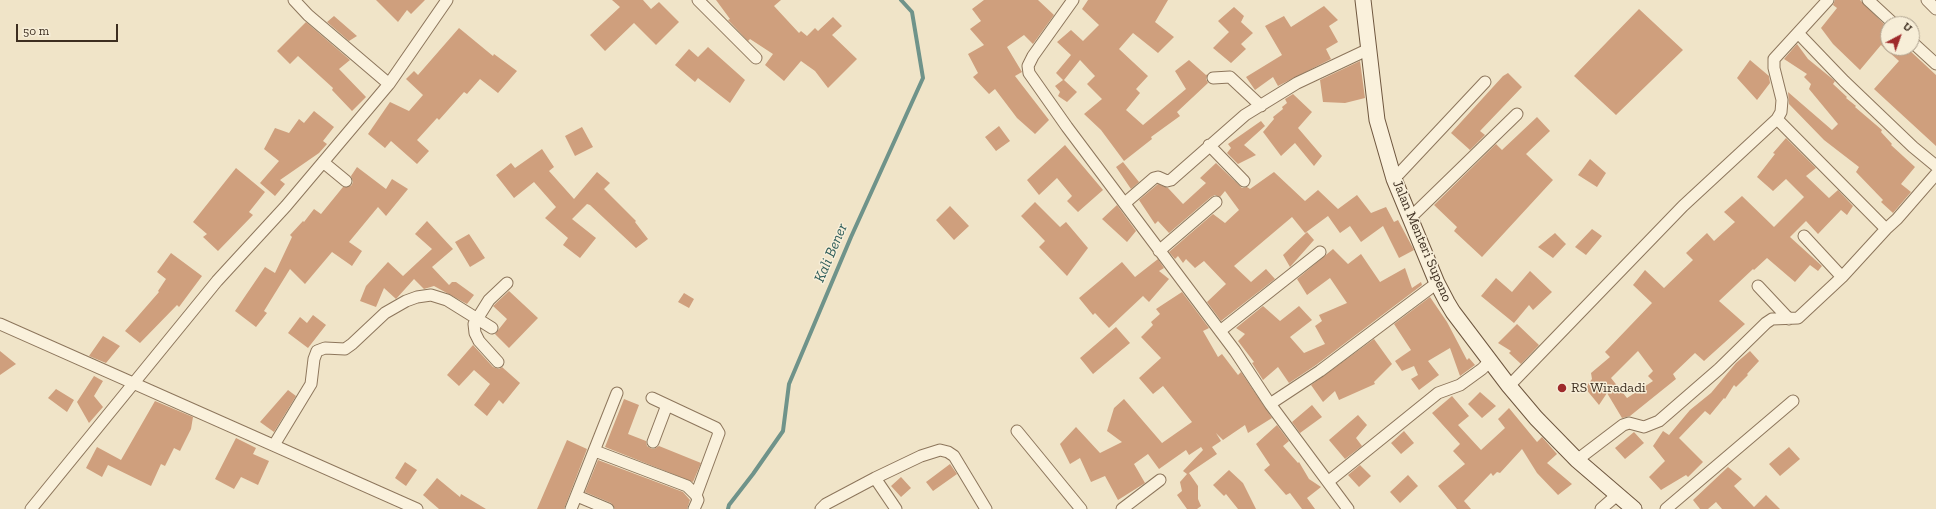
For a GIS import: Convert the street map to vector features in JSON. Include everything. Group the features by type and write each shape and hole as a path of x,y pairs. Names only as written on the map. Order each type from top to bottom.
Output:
{"main road":[{"name":"Jalan Menteri Supeno","path":"1363,0 1377,120 1394,179 1438,283 1452,312 1509,386 1578,460 1634,509"}],"street":[{"path":"294,0 308,15 389,84"},
{"path":"31,509 217,281 286,206 389,84 447,0"},
{"path":"698,0 756,58"},
{"path":"1509,386 1683,206 1777,119 1781,112 1782,100 1774,68 1774,59 1828,0"},
{"path":"1868,0 1885,16"},
{"path":"1927,0 1936,9"},
{"path":"1069,1 1033,56 1028,66 1029,73 1067,127 1220,331 1270,404 1329,481 1348,509"},
{"path":"1798,33 1844,81 1913,147 1936,166"},
{"path":"1125,203 1154,178 1158,177 1167,181 1171,180 1209,145 1245,115 1297,83 1369,49"},
{"path":"1920,49 1936,64"},
{"path":"1213,78 1230,77 1261,106"},
{"path":"1394,179 1486,82"},
{"path":"1410,218 1517,114"},
{"path":"1777,119 1886,229"},
{"path":"1209,145 1244,181"},
{"path":"323,162 346,181"},
{"path":"1578,460 1623,425 1629,423 1644,427 1659,421 1719,369 1766,323 1772,319 1798,318 1842,277 1897,219 1936,174"},
{"path":"1159,251 1216,202"},
{"path":"1804,236 1842,277"},
{"path":"1220,331 1320,252"},
{"path":"498,362 486,350 477,337 474,324 489,300 507,283"},
{"path":"1270,404 1320,371 1438,283"},
{"path":"1758,286 1789,319"},
{"path":"274,445 311,384 315,355 320,349 345,349 385,313 417,297 431,295 447,300 492,328"},
{"path":"0,324 274,445 410,508"},
{"path":"1329,481 1424,403 1438,393 1465,381 1490,361"},
{"path":"571,509 617,393"},
{"path":"652,398 716,428 718,433 696,495"},
{"path":"1666,509 1792,401"},
{"path":"653,442 667,405"},
{"path":"1017,431 1080,509"},
{"path":"821,509 826,504 875,478 921,456 940,450 948,452 958,462 986,509"},
{"path":"595,451 687,486 696,495 698,500 694,509"},
{"path":"875,478 896,509"},
{"path":"1122,509 1160,480"},
{"path":"1601,509 1617,495"},
{"path":"577,496 608,509"}],"building":[{"path":"376,0 425,0 411,14 407,10 398,22"},
{"path":"612,0 643,0 651,9 659,2 679,22 656,45 634,23 605,51 590,35 620,7"},
{"path":"716,0 781,0 774,6 799,33 801,31 807,36 815,28 818,31 833,17 842,26 832,35 857,59 828,88 815,71 801,61 784,81 765,65 773,54 750,39 748,41 728,20 730,19"},
{"path":"984,0 1038,0 1054,15 1033,44 1024,35 1007,47 1022,72 1015,76 1049,120 1035,134 1017,118 995,89 989,94 973,77 978,73 968,54 984,45 970,29 981,21 972,9"},
{"path":"1088,0 1168,0 1155,22 1174,37 1158,53 1133,33 1119,49 1148,76 1136,89 1140,93 1126,110 1143,125 1186,89 1175,71 1189,60 1206,75 1208,74 1206,79 1208,83 1177,112 1180,116 1151,137 1152,139 1124,161 1101,130 1084,114 1102,99 1087,84 1095,76 1080,60 1064,80 1077,92 1067,102 1058,96 1060,92 1055,86 1063,80 1056,73 1071,55 1057,42 1071,30 1083,41 1099,25 1082,9"},
{"path":"1835,0 1860,0 1880,20 1880,46 1860,70 1833,44 1821,28 1837,8 1833,5"},
{"path":"1324,6 1338,20 1329,26 1338,42 1326,49 1331,59 1278,86 1273,77 1255,90 1246,77 1282,55 1265,26 1284,16 1291,27"},
{"path":"1234,7 1244,16 1241,22 1253,33 1241,44 1246,49 1231,63 1213,48 1229,32 1218,21"},
{"path":"1639,9 1683,50 1616,115 1574,76"},
{"path":"334,16 357,36 349,41 327,22"},
{"path":"306,22 350,60 339,69 366,97 352,111 332,90 333,88 298,56 290,64 277,51"},
{"path":"459,28 493,56 494,54 517,71 498,93 480,79 467,94 464,92 439,120 437,118 417,140 429,151 417,164 391,141 385,148 368,134 390,102 409,111 423,95 406,79 414,71 418,75"},
{"path":"1797,44 1808,59 1835,81 1833,84 1847,97 1846,98 1882,130 1881,132 1892,144 1891,145 1915,167 1901,184 1911,192 1893,213 1881,202 1883,200 1856,172 1859,167 1824,140 1789,104 1788,92 1832,130 1838,124 1809,89 1811,84 1804,77 1807,74 1784,59"},
{"path":"708,47 745,80 730,103 698,78 695,82 675,65 689,49 698,57"},
{"path":"1893,56 1916,56 1936,75 1936,146 1874,89 1899,61"},
{"path":"1750,60 1769,76 1770,83 1757,100 1737,78"},
{"path":"1360,61 1365,98 1345,103 1323,102 1320,80"},
{"path":"1508,73 1522,87 1480,131 1485,135 1470,150 1451,133 1503,76"},
{"path":"1293,94 1312,112 1298,128 1322,156 1314,166 1295,143 1281,156 1263,132 1274,119 1273,117 1283,109 1282,107 1287,103 1285,99"},
{"path":"314,111 334,127 323,141 327,144 319,153 280,180 285,184 275,196 260,183 279,161 264,149 275,128 289,133 299,119 304,123"},
{"path":"1537,117 1550,131 1526,154 1553,180 1482,257 1454,231 1457,227 1434,205 1496,144 1502,150"},
{"path":"1261,121 1265,126 1244,145 1256,155 1238,164 1227,153 1231,148 1228,144"},
{"path":"999,126 1010,141 996,151 985,137"},
{"path":"582,127 593,147 575,156 565,136"},
{"path":"1786,138 1816,168 1806,176 1829,198 1838,190 1853,206 1847,215 1841,210 1818,234 1806,221 1790,237 1822,266 1818,271 1810,265 1795,282 1767,258 1719,301 1745,324 1704,361 1695,353 1673,374 1676,379 1630,416 1622,418 1607,393 1599,405 1585,388 1592,379 1591,373 1610,357 1605,352 1652,303 1633,285 1645,270 1664,288 1693,260 1686,253 1707,233 1714,241 1735,222 1724,212 1742,196 1774,227 1804,197 1786,179 1773,191 1757,177 1775,154 1773,153","holes":["1638,351 1653,371 1648,376 1653,381 1627,398 1611,378"]},
{"path":"1065,145 1103,190 1078,212 1067,201 1072,196 1057,178 1039,195 1027,180"},
{"path":"542,149 554,167 549,171 574,199 597,172 610,183 604,189 636,221 635,222 648,239 636,248 590,205 587,204 572,219 596,238 580,258 563,245 568,238 545,218 556,207 534,182 514,198 496,175 511,163 515,168"},
{"path":"1590,159 1606,173 1597,187 1578,175"},
{"path":"1123,162 1139,182 1131,189 1116,167"},
{"path":"1216,163 1242,188 1247,187 1250,189 1274,172 1305,201 1318,190 1338,209 1357,195 1371,213 1386,207 1394,222 1398,220 1414,250 1399,258 1383,226 1361,242 1350,226 1340,233 1328,216 1305,233 1292,217 1234,266 1251,282 1266,269 1275,279 1221,321 1207,302 1226,284 1204,261 1195,268 1186,259 1183,263 1178,256 1175,259 1169,252 1213,214 1225,223 1239,210 1225,191 1220,197 1215,195 1211,197 1169,233 1158,221 1155,224 1139,200 1158,184 1168,188 1183,204 1206,183 1200,178"},
{"path":"357,167 386,189 392,179 408,189 386,216 378,207 349,242 362,251 352,266 332,252 305,284 290,269 264,311 267,313 256,327 235,311 265,267 275,273 292,237 290,235 303,221 304,222 314,209 321,214 343,187 351,186 353,182 351,176"},
{"path":"236,168 265,192 249,212 253,215 218,251 203,237 207,234 193,222"},
{"path":"1035,202 1060,227 1066,222 1088,248 1067,276 1039,247 1045,241 1021,216"},
{"path":"1117,205 1136,231 1127,242 1102,219"},
{"path":"950,206 969,226 954,240 936,220"},
{"path":"427,221 453,249 432,267 449,285 452,282 456,282 474,295 467,304 434,286 424,289 414,279 396,299 384,288 376,307 360,301 366,286 388,262 403,276 432,249 415,234"},
{"path":"1592,229 1602,236 1586,255 1575,247"},
{"path":"1307,232 1314,240 1290,267 1283,255"},
{"path":"1555,233 1566,244 1553,258 1538,247"},
{"path":"469,234 485,258 470,267 455,242"},
{"path":"1333,249 1348,264 1361,254 1380,282 1405,268 1412,288 1421,282 1422,285 1316,365 1289,383 1278,367 1263,380 1252,363 1254,362 1238,341 1245,334 1236,328 1263,306 1280,321 1299,306 1312,320 1290,337 1304,353 1325,344 1315,326 1322,321 1319,315 1347,303 1330,278 1307,295 1297,279"},
{"path":"171,253 202,276 179,307 177,305 140,343 125,331 159,292 158,291 166,279 157,272"},
{"path":"1158,259 1164,268 1159,271 1169,279 1149,302 1143,296 1109,328 1095,313 1093,315 1079,298 1122,262 1135,277"},
{"path":"1530,271 1552,292 1533,310 1529,305 1514,323 1481,296 1496,278 1512,292"},
{"path":"509,291 538,318 509,348 495,334 507,319 493,306"},
{"path":"1182,292 1209,328 1203,331 1218,357 1222,354 1238,375 1241,372 1272,418 1248,433 1245,425 1223,440 1216,433 1221,441 1212,447 1217,454 1189,473 1198,486 1198,499 1201,506 1197,509 1187,509 1177,495 1182,491 1180,482 1187,474 1183,471 1203,450 1201,447 1189,455 1186,450 1159,469 1148,454 1134,464 1145,483 1118,500 1105,476 1091,482 1080,458 1070,464 1060,444 1076,427 1100,453 1122,442 1107,431 1114,408 1124,399 1162,443 1192,422 1163,386 1153,394 1139,378 1161,358 1141,337 1153,325 1151,322 1160,314 1156,309"},
{"path":"684,293 694,299 689,308 678,302"},
{"path":"1430,297 1447,322 1467,360 1469,358 1475,365 1460,376 1450,348 1428,361 1439,375 1419,390 1411,379 1418,375 1414,366 1402,371 1395,361 1411,350 1394,324"},
{"path":"313,315 326,325 308,348 288,333 300,317 307,323"},
{"path":"1517,324 1539,345 1521,364 1509,353 1511,351 1498,343"},
{"path":"1116,327 1130,343 1093,374 1080,358"},
{"path":"103,336 120,346 106,363 89,356"},
{"path":"1374,339 1392,364 1374,382 1375,384 1339,400 1335,391 1323,402 1311,385"},
{"path":"473,345 493,367 499,369 502,367 520,383 503,404 499,400 487,416 474,405 490,384 474,370 459,386 447,375"},
{"path":"0,351 16,364 0,375"},
{"path":"1750,351 1759,361 1747,374 1748,375 1736,387 1734,385 1725,399 1724,398 1710,415 1705,411 1679,438 1703,462 1688,477 1686,475 1661,490 1649,477 1665,461 1653,446 1663,431 1669,435 1690,410 1711,393 1736,363"},
{"path":"94,376 103,381 94,396 103,407 89,423 77,402"},
{"path":"56,389 74,400 67,412 48,398"},
{"path":"288,390 296,396 274,432 260,422"},
{"path":"1480,392 1496,406 1482,418 1468,404"},
{"path":"1452,396 1469,416 1458,425 1481,450 1505,428 1498,419 1509,408 1537,442 1542,437 1557,454 1547,463 1572,484 1558,495 1537,473 1522,449 1500,473 1497,472 1493,476 1491,473 1464,501 1471,509 1457,509 1438,486 1465,464 1453,451 1460,444 1432,413"},
{"path":"624,399 639,405 628,434 646,441 647,446 650,448 654,449 659,446 701,463 693,482 605,447"},
{"path":"155,401 193,417 191,429 180,451 174,448 165,466 161,464 151,486 108,465 102,477 86,468 97,447 121,460"},
{"path":"1312,405 1322,417 1300,433 1292,422"},
{"path":"1358,415 1367,425 1356,438 1362,446 1345,459 1329,440"},
{"path":"1277,425 1289,441 1283,446 1298,463 1299,462 1309,479 1321,487 1307,498 1315,509 1302,509 1290,493 1286,495 1264,470 1270,465 1256,444"},
{"path":"1404,431 1414,443 1401,454 1391,443"},
{"path":"1634,432 1644,443 1625,459 1615,448"},
{"path":"236,438 256,448 253,454 269,461 258,485 241,477 234,489 215,479"},
{"path":"567,440 587,449 564,509 537,509"},
{"path":"1789,447 1800,459 1780,476 1769,464"},
{"path":"598,460 683,492 690,500 687,509 615,509 611,503 585,492"},
{"path":"405,462 417,470 406,486 395,478"},
{"path":"950,464 957,474 933,491 926,482"},
{"path":"1360,465 1371,476 1359,487 1348,475"},
{"path":"1728,467 1742,479 1734,486 1754,507 1766,495 1780,509 1722,509 1716,502 1708,509 1700,509 1693,500"},
{"path":"1229,470 1243,483 1256,509 1238,509 1226,494 1224,496 1213,485"},
{"path":"1408,475 1418,486 1400,503 1390,492"},
{"path":"901,477 911,488 901,497 891,486"},
{"path":"437,478 460,497 461,494 486,509 439,509 423,495"}],"waterway":[{"name":"Kali Bener","path":"728,509 729,505 783,431 789,384 851,237 923,78 912,12 901,0"}],"place":[{"name":"RS Wiradadi","path":"1562,388"}]}
